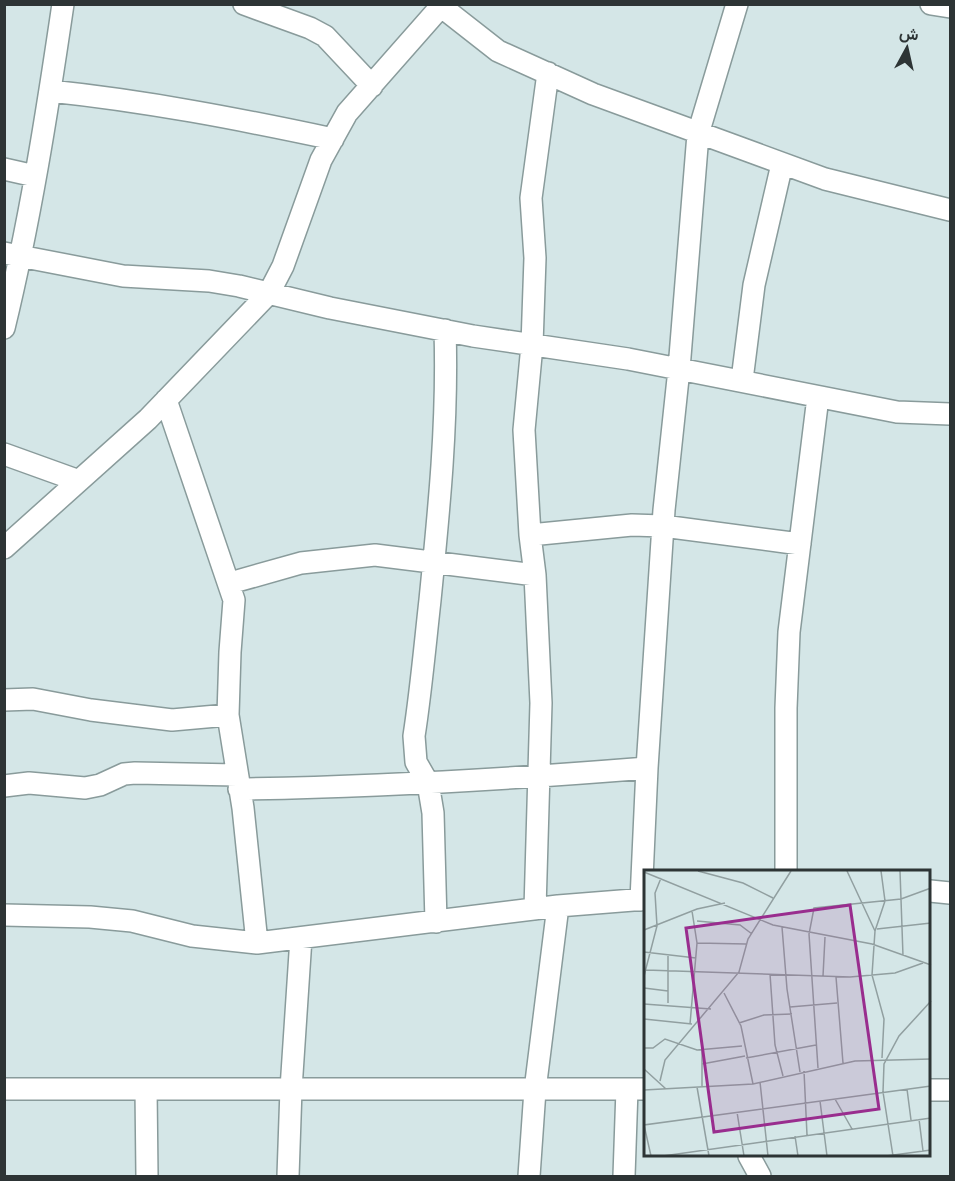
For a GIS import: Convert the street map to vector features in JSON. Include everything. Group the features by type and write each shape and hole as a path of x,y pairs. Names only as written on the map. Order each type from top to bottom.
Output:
{"street":[{"path":"4,328 13,255 35,176 63,4"},
{"path":"244,4 326,36 372,86"},
{"path":"645,870 647,768 663,526 679,369 698,134 737,4"},
{"path":"931,4 951,7"},
{"path":"4,548 148,419 268,293 283,266 321,160 347,113 441,5 498,51 593,94 825,179 951,210"},
{"path":"535,909 541,703 535,575 530,535 524,430 532,345 534,258 531,198 548,74"},
{"path":"50,91 127,100 253,122 333,139"},
{"path":"742,380 754,285 782,164"},
{"path":"4,169 35,176"},
{"path":"13,255 123,276 209,281 330,308 445,330 742,380 897,412 951,414"},
{"path":"436,922 433,854 435,834 428,783 416,762 414,736 434,562 444,446 445,330"},
{"path":"786,870 786,708 789,632 818,397"},
{"path":"166,400 234,600 228,715 243,808 257,943"},
{"path":"4,454 79,481"},
{"path":"530,535 632,525 663,526 800,544"},
{"path":"230,583 301,563 375,555 535,575"},
{"path":"4,700 33,699 91,710 172,720 228,715"},
{"path":"4,786 28,783 85,788 100,785 124,774 135,773 238,782 355,787 539,777 647,768"},
{"path":"931,891 951,893"},
{"path":"4,915 90,917 132,921 192,936 257,943 558,906 644,899"},
{"path":"529,1176 535,1090 558,906"},
{"path":"288,1176 301,938"},
{"path":"4,1089 636,1089 624,1176"},
{"path":"146,1089 147,1176"},
{"path":"931,1090 951,1090"},
{"path":"750,1157 760,1176"}]}
